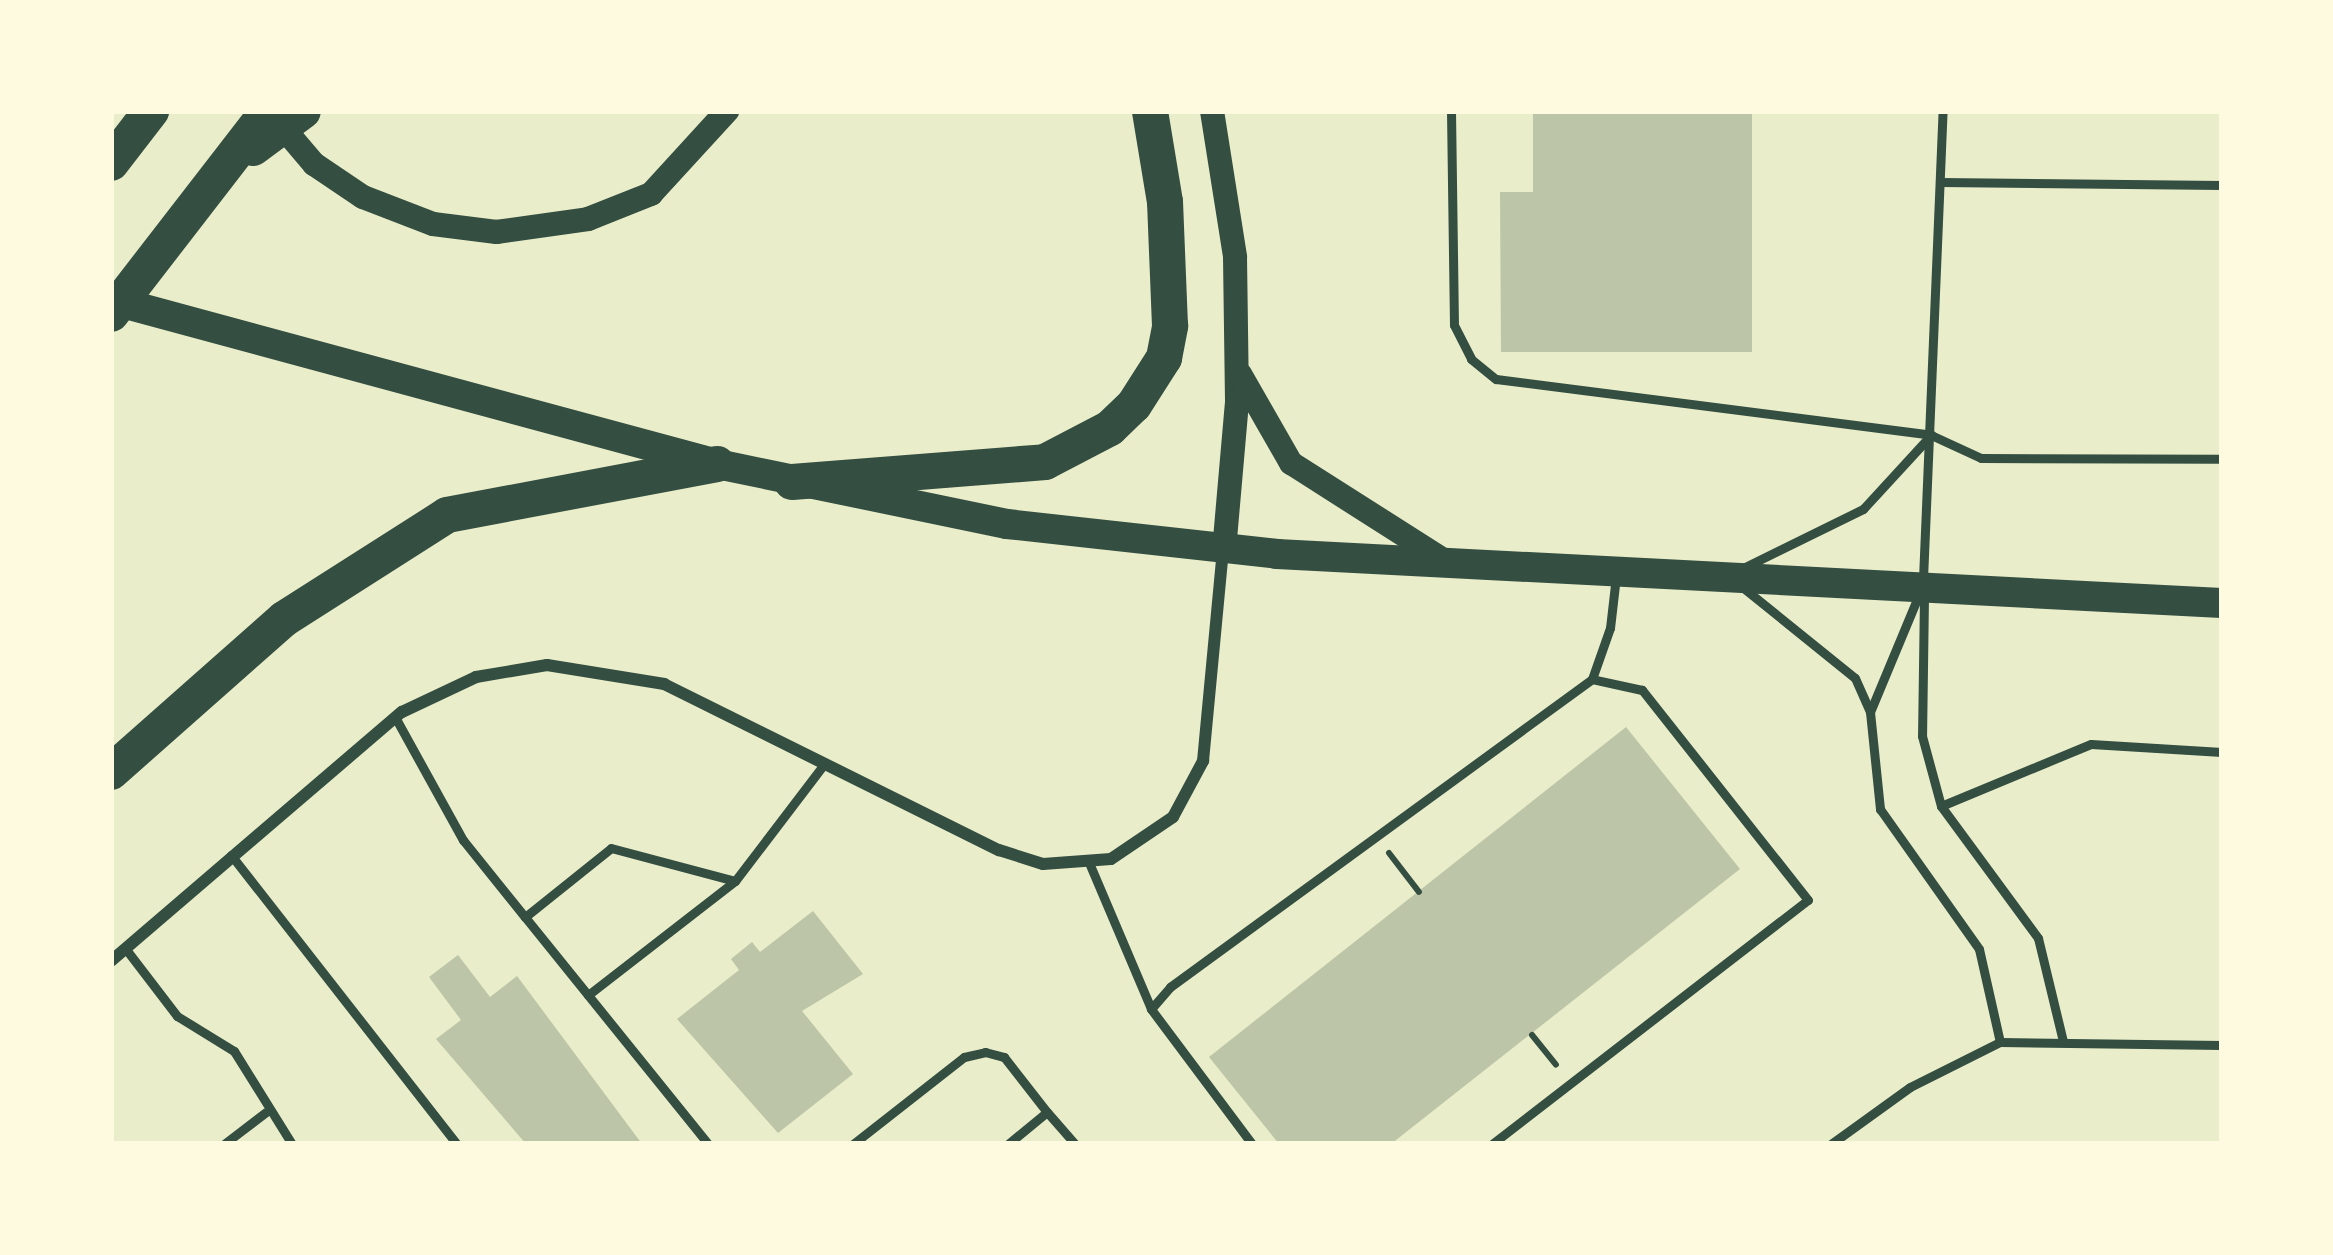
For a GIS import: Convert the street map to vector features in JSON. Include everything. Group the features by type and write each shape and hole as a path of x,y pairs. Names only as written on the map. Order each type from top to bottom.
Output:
{"highway":[{"path":"111,163 152,111"},
{"path":"111,314 268,111"},
{"path":"221,171 303,111"},
{"path":"792,482 1046,462 1110,428 1134,405 1164,358 1170,326 1165,202 1150,111"},
{"path":"111,772 296,609 447,515 717,464"}],"main road":[{"path":"268,111 314,164 363,196 434,224 496,232 588,219 651,194 727,111"},
{"path":"1211,111 1234,257 1236,367 1223,550"},
{"path":"111,300 717,464 1007,524 1223,550 2222,603"},
{"path":"1236,367 1291,463 1450,564"}],"street":[{"path":"111,961 395,717 476,677 547,665 603,668 664,684 999,850 1043,864 1090,865 1165,826 1203,761 1223,550"}],"lane":[{"path":"1450,111 1454,326 1472,359 1496,379 1930,435 1981,458 2222,459"},
{"path":"1943,111 1923,584 1922,736 1941,806 2038,938 2062,1041"},
{"path":"1940,182 2222,185"},
{"path":"1930,435 1863,509 1821,536 1727,575 1855,678 1870,712 1880,809 1978,949 2000,1042"},
{"path":"1151,1009 1376,836 1592,679 1610,628 1617,571"},
{"path":"1870,712 1923,584"},
{"path":"1492,1144 1808,900 1642,690 1592,679"},
{"path":"395,717 463,840 708,1144"},
{"path":"1941,806 2092,744 2222,752"},
{"path":"588,995 735,881 825,764"},
{"path":"525,917 611,848 735,881"},
{"path":"231,855 457,1144"},
{"path":"1090,865 1151,1009 1252,1144"},
{"path":"125,948 177,1016 234,1051 266,1112 292,1144"},
{"path":"1831,1144 1910,1087 2000,1042 2222,1045"},
{"path":"853,1144 964,1057 985,1052 1004,1057 1075,1144"},
{"path":"224,1144 266,1112"},
{"path":"1008,1144 1047,1112"}],"path":[{"path":"1376,836 1419,892"},
{"path":"1532,1035 1570,1084"}],"building":[{"path":"1533,111 1752,111 1752,352 1501,352 1500,192 1533,192"},
{"path":"1626,727 1740,869 1391,1144 1279,1144 1209,1057"},
{"path":"813,911 863,974 802,1011 853,1074 778,1133 677,1019 739,970 731,959 752,942 760,952"},
{"path":"458,955 490,997 517,976 642,1144 526,1144 436,1039 461,1020 429,977"}]}
